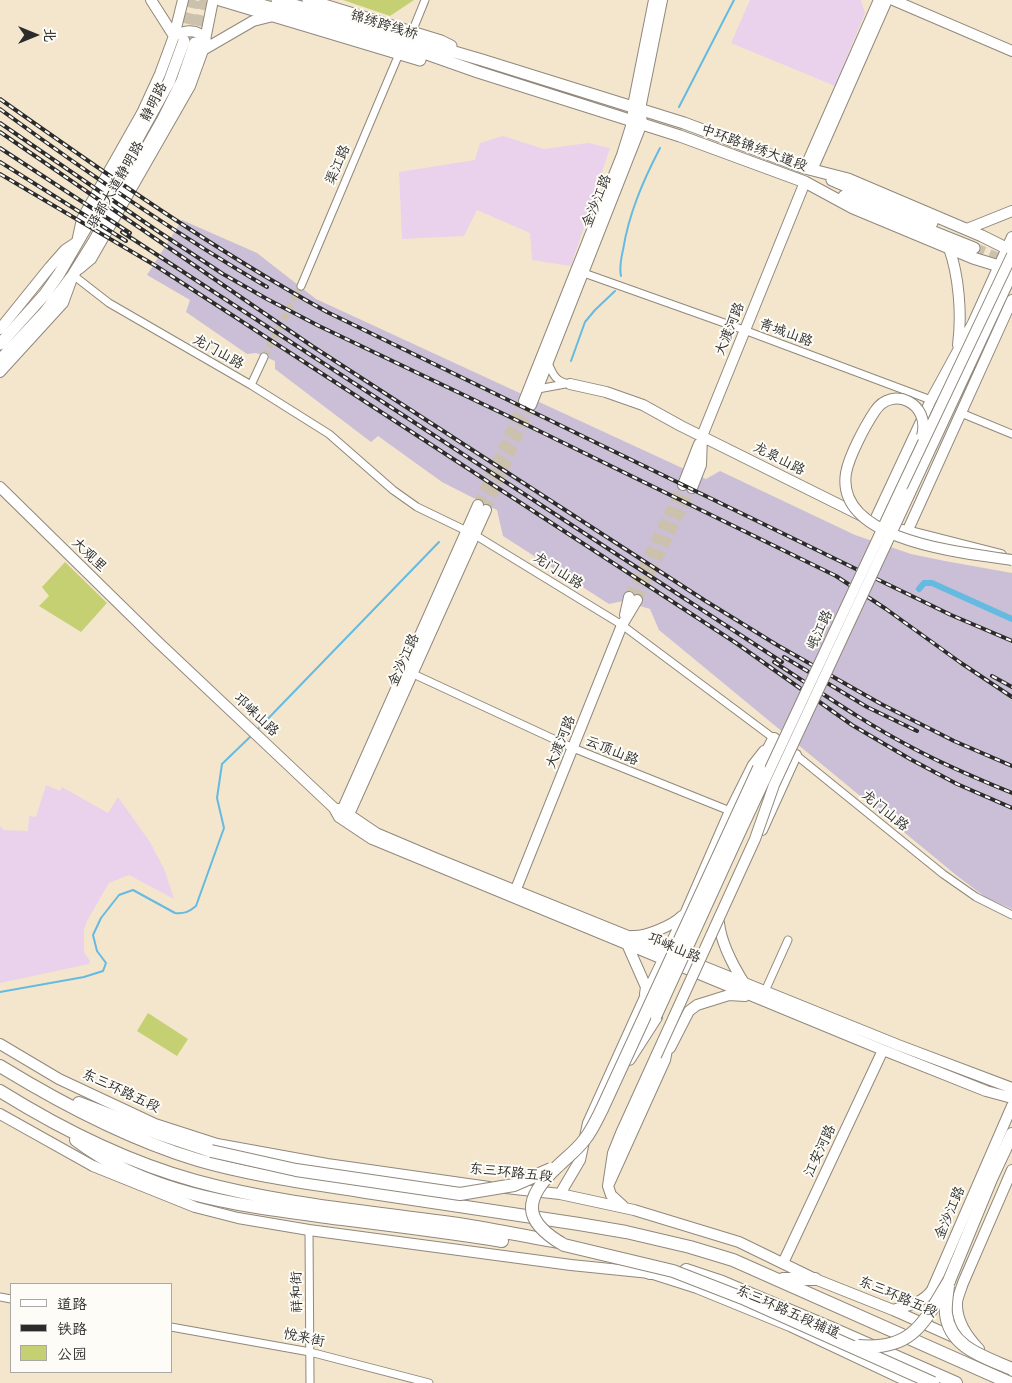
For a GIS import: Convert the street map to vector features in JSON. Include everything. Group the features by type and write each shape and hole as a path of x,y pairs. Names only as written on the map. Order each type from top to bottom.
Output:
{"highway":[{"path":"650,1273 590,1250 564,1245 548,1236 535,1223 532,1210 534,1197 544,1179 585,1139 616,1080 774,739"},
{"path":"616,1080 656,1018"},
{"path":"0,1066 28,1084 86,1115 161,1147 206,1162 287,1180 626,1232 690,1247 733,1260 1010,1383"},
{"path":"28,1084 156,1133 210,1151 296,1170 460,1194 514,1185 558,1166"},
{"path":"0,1091 57,1124 101,1146 195,1181 294,1203 452,1223 590,1250 673,1271 745,1299 933,1383"},
{"path":"57,1124 83,1146 100,1157 152,1180 207,1198 256,1208 626,1253 661,1262 722,1282 956,1383"},
{"path":"853,1346 866,1347 901,1341 915,1332 925,1321 949,1281 991,1179 1012,1134"},
{"path":"778,1279 815,1279"},
{"path":"949,1281 946,1314 948,1323 959,1342 968,1349 1012,1369"}],"main road":[{"path":"151,0 192,42"},
{"path":"183,0 192,42"},
{"path":"192,42 213,0"},
{"path":"220,0 399,54 478,72"},
{"name":"锦绣跨线桥","path":"246,0 428,50"},
{"name":"锦绣跨线桥","path":"277,0 428,50"},
{"path":"308,0 441,41 482,60"},
{"name":"金沙江路","path":"579,271 538,389 527,403 622,155 637,121 637,108 654,0"},
{"name":"金沙江路","path":"637,108 662,0"},
{"path":"808,169 879,0"},
{"path":"808,169 887,0"},
{"path":"893,0 1012,51"},
{"path":"192,42 273,16"},
{"name":"静明路","path":"77,242 134,147 192,42"},
{"name":"静明路","path":"73,275 163,119 182,81 192,42"},
{"path":"428,50 482,60"},
{"path":"428,50 478,72"},
{"name":"中环路锦绣大道段","path":"482,60 684,123 808,169 848,179 967,229 1010,251"},
{"name":"中环路锦绣大道段","path":"478,72 637,121 805,182 853,208 1012,272"},
{"path":"805,182 975,245 808,169"},
{"name":"大渡河路","path":"687,487 701,465 702,436 805,182"},
{"path":"967,229 1012,211"},
{"name":"岷江路","path":"656,1018 1010,251 1012,237"},
{"path":"0,329 65,250 77,242"},
{"name":"驿都大道静明路","path":"0,344 45,294 77,242"},
{"path":"949,248 954,260 961,323 958,352"},
{"name":"岷江路","path":"874,522 930,400 958,352 999,266 1010,251"},
{"name":"岷江路","path":"660,1058 756,839 774,785 1012,272"},
{"path":"0,360 45,312 73,275"},
{"path":"0,372 63,303 73,275"},
{"path":"907,532 1012,300"},
{"path":"1002,324 1012,317"},
{"name":"龙泉山路","path":"570,384 606,392 643,406 874,522 1012,559"},
{"path":"915,458 924,430 921,411 906,400 899,399 890,400 878,406 849,462 846,474 848,495 860,514 875,525 920,544 935,548 1012,559"},
{"name":"大观里","path":"0,488 158,642"},
{"name":"金沙江路","path":"342,814 409,672 482,507"},
{"name":"大渡河路","path":"514,893 633,599"},
{"name":"邛崃山路","path":"158,642 342,814 376,833 514,893 698,969 754,997 986,1092 1012,1098"},
{"path":"560,1194 580,1160 588,1124 645,997 686,912 730,811 753,765 774,739"},
{"path":"660,1058 669,1033 796,755"},
{"path":"645,997 646,987 628,940 676,922 686,912"},
{"path":"719,923 720,933 737,972 744,983"},
{"name":"邛崃山路","path":"698,969 744,983 964,1071 1012,1088"},
{"path":"634,1210 620,1205 611,1195 608,1186 613,1153 660,1058 689,1011 697,1005 729,995 754,997"},
{"name":"东三环路五段","path":"0,1044 59,1079 148,1120 217,1144 332,1165 560,1194 634,1210 739,1242 815,1279 893,1310 1012,1363"},
{"name":"江安河路","path":"783,1264 883,1050"},
{"name":"金沙江路","path":"893,1310 913,1304 928,1296 932,1290 1012,1106"},
{"path":"0,1115 93,1166 195,1207 238,1218 309,1230 571,1265 650,1273"},
{"path":"979,1349 965,1331 958,1317 957,1301 1012,1170"},
{"name":"东三环路五段辅道","path":"650,1273 697,1288 790,1326 906,1382"}],"street":[{"path":"412,32 425,0"},
{"name":"渠江路","path":"301,286 399,54"},
{"name":"青城山路","path":"579,271 744,330 930,400"},
{"name":"龙门山路","path":"73,275 108,303 251,385 329,434 393,490 409,501 471,533 622,626 796,755 943,874 976,897 1012,915"},
{"path":"251,385 264,357"},
{"name":"龙泉山路","path":"548,363 554,377 559,381 570,384"},
{"path":"538,389 570,384"},
{"path":"960,413 1012,434"},
{"name":"云顶山路","path":"409,672 573,748 730,811"},
{"path":"764,991 788,940"},
{"name":"祥和街","path":"309,1230 310,1383"},
{"name":"悦来街","path":"172,1327 310,1352 429,1383"}],"shaded area":[{"path":"750,0 861,0 865,13 835,86 731,43"},
{"path":"503,136 544,149 588,143 610,148 571,266 532,260 530,233 477,210 464,236 402,239 399,172 475,160 480,143"},
{"path":"182,220 257,253 316,299 706,479 720,471 855,535 911,554 1012,573 1012,909 985,897 956,875 659,630 650,609 623,601 609,604 503,536 497,510 442,482 378,436 371,442 275,369 275,361 256,353 247,354 186,312 190,300 147,275"},
{"path":"46,785 60,791 62,787 108,813 118,797 150,842 165,871 174,899 129,875 109,883 87,921 84,930 84,952 90,961 89,964 0,983 0,827 3,830 28,831 29,816 36,817"}],"green space":[{"path":"343,0 414,0 390,16"},
{"path":"65,562 107,603 81,632 39,606 49,596 42,587"},
{"path":"148,1013 188,1039 177,1056 137,1031"}],"waterway":[{"path":"679,107 734,0"},
{"path":"621,276 621,260 629,223 642,185 660,148"},
{"path":"571,361 585,322 615,291"},
{"path":"257,730 439,542"},
{"path":"919,589 924,583 932,583 1012,619"},
{"path":"0,992 84,977 103,971 106,963 97,951 93,935 101,918 119,895 133,890 175,913 186,912 196,906 224,828 217,798 222,764 252,735"}],"tunnel":[{"path":"184,40 194,0"},
{"path":"195,42 205,0"},
{"path":"974,248 1011,264"},
{"path":"264,357 301,286"},
{"path":"478,505 524,401"},
{"path":"486,510 531,405"},
{"path":"629,597 683,485"},
{"path":"637,600 692,488"}],"railway":[{"path":"0,99 201,237 327,312 951,615 1012,641"},
{"path":"0,109 131,201 267,287"},
{"path":"0,123 159,232 223,274 267,299 319,326 836,576 1012,697"},
{"path":"0,132 312,346 704,600 777,645 881,704 954,741 1012,766"},
{"path":"0,148 130,233"},
{"path":"0,162 126,241"},
{"path":"0,174 156,266 235,317 736,643 852,725 957,784 1012,808"},
{"path":"122,232 782,662"},
{"path":"784,657 867,707 917,731"},
{"path":"774,662 841,706 923,754 1012,793"},
{"path":"992,676 1012,687"}]}
